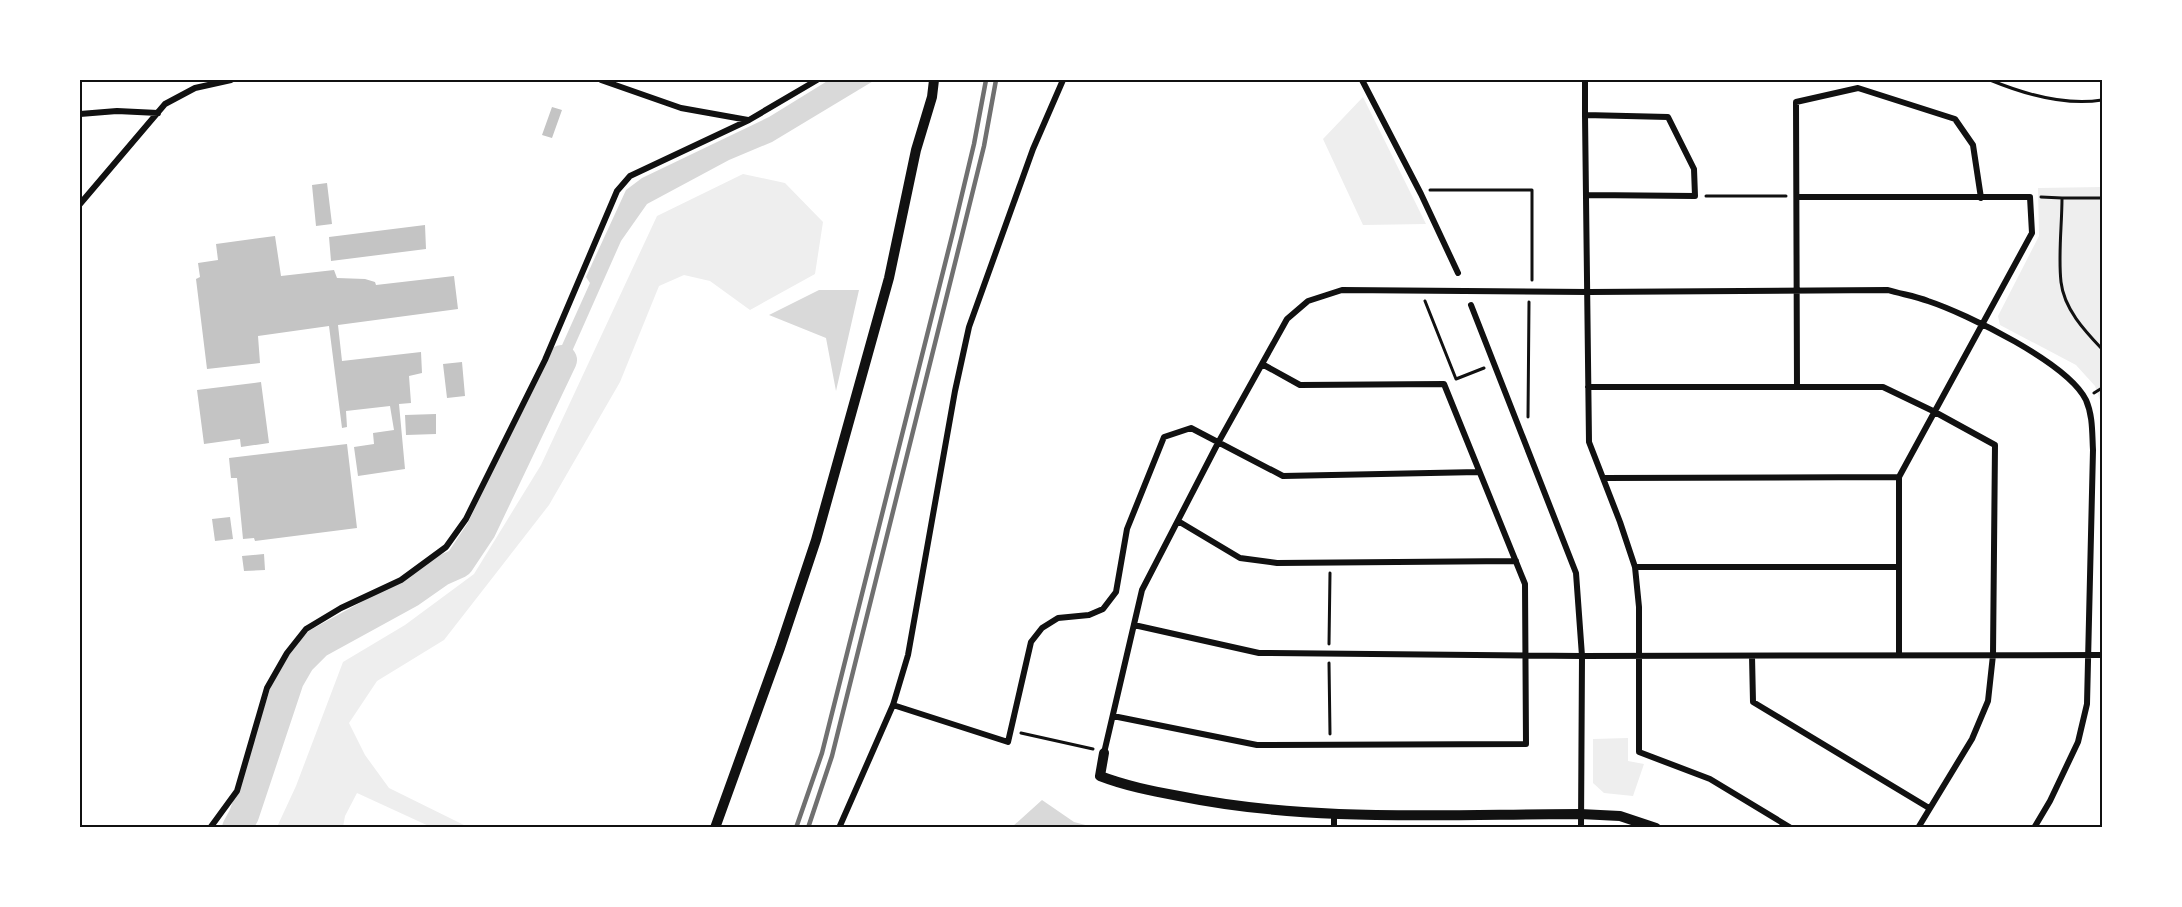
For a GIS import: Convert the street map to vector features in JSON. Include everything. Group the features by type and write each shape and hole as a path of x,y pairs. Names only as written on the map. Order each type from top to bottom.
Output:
{"street":[{"path":"80,204 165,104 195,88 231,80"},
{"path":"601,80 681,108 749,120"},
{"path":"210,828 237,791 267,688 286,653 306,629 341,608 401,580 446,548 466,519 545,360 617,191 630,176 749,120 817,80"},
{"path":"715,828 816,540 889,278 916,150 932,97 934,80"},
{"path":"839,828 893,705 908,655 955,391 969,327 1033,149 1063,80"},
{"path":"1362,80 1458,273"},
{"path":"1585,80 1589,442 1635,567 1639,607 1639,752 1710,779 1791,828"},
{"path":"1797,386 1796,102 1858,88 1955,119 1973,145 1981,198"},
{"path":"80,114 117,111 158,113"},
{"path":"1586,115 1668,117 1694,170 1695,196 1588,195"},
{"path":"1797,197 2030,197 2032,233 1899,477 1899,655"},
{"path":"1656,828 1620,816 1580,814 1334,814 1266,811 1213,803 1122,784 1100,776 1099,751 1113,716 1142,590 1218,443 1287,319 1308,301 1342,290 1589,292 1888,290 1928,301 1983,325 2052,364 2073,382 2085,400 2091,418 2093,450 2087,704 2079,742 2034,828"},
{"path":"1471,305 1576,573 1582,656 1581,828"},
{"path":"1113,716 1257,745 1526,744 1525,584 1444,384 1300,385 1262,364"},
{"path":"1588,387 1883,387 1995,445 1993,655 1988,701 1972,738 1918,828"},
{"path":"893,705 1008,742 1031,642 1042,628 1058,618 1089,615 1103,609 1116,592 1127,528 1164,437 1191,428 1283,476 1479,472"},
{"path":"2093,450 2103,450"},
{"path":"1604,478 1899,477"},
{"path":"1178,521 1240,558 1277,563 1516,561"},
{"path":"1635,567 1898,567"},
{"path":"1134,625 1259,653 1582,656 2103,655"},
{"path":"1752,656 1753,702 1929,808"},
{"path":"1334,814 1334,828"}],"path":[{"path":"1990,80 2057,100 2103,100"},
{"path":"1428,190 1532,190 1532,280"},
{"path":"1695,196 1797,197"},
{"path":"2030,197 2103,198"},
{"path":"2062,198 2061,284 2072,313 2085,332 2103,349"},
{"path":"1425,301 1456,379 1494,364"},
{"path":"1528,426 1529,302"},
{"path":"2093,394 2103,387"},
{"path":"1330,563 1330,745"},
{"path":"1019,733 1099,751"}],"shaded area":[{"path":"829,80 875,80 772,142 729,160 647,204 621,241 550,401 540,394 590,283 586,277 626,190 642,178 769,117"},
{"path":"1363,97 1426,224 1363,225 1323,139"},
{"path":"743,174 785,183 823,222 815,274 750,310 710,281 684,275 659,286 620,382 549,505 444,640 377,681 349,723 365,755 389,788 468,827 431,827 357,793 345,816 343,827 277,827 296,786 343,662 405,625 474,574 541,465 657,216"},
{"path":"2102,187 2102,406 2095,386 2076,365 2000,325 1998,316 2039,236 2038,188"},
{"path":"819,290 859,290 836,391 826,338 769,315"},
{"path":"1628,738 1628,761 1644,764 1633,796 1604,793 1593,783 1593,739"},
{"path":"1042,800 1074,822 1093,827 1012,827"}],"building":[{"path":"552,107 562,110 552,138 542,135"},
{"path":"327,183 332,224 316,226 312,185"},
{"path":"425,225 426,249 331,261 329,237"},
{"path":"275,236 281,276 334,270 337,278 365,279 375,282 376,285 454,276 458,309 338,325 342,361 421,352 422,373 409,376 411,403 399,404 405,469 358,476 354,447 374,444 373,433 394,430 390,406 346,411 347,427 342,428 329,326 258,336 260,363 207,369 196,279 200,277 198,263 218,260 216,244"},
{"path":"462,362 465,396 447,398 443,364"},
{"path":"261,382 269,443 241,447 240,439 204,444 197,390"},
{"path":"436,414 436,434 406,435 405,415"},
{"path":"347,444 357,528 255,541 254,538 243,539 237,478 231,478 229,458"},
{"path":"230,517 233,539 215,541 212,519"},
{"path":"264,554 265,570 244,571 242,556"}],"waterway":[{"path":"237,828 244,815 289,680 300,661 318,643 411,592 441,571 459,563 481,530 562,360"}],"railway":[{"path":"796,828 822,753 953,232 974,144 986,80"},
{"path":"808,828 832,756 984,146 996,80"}]}
